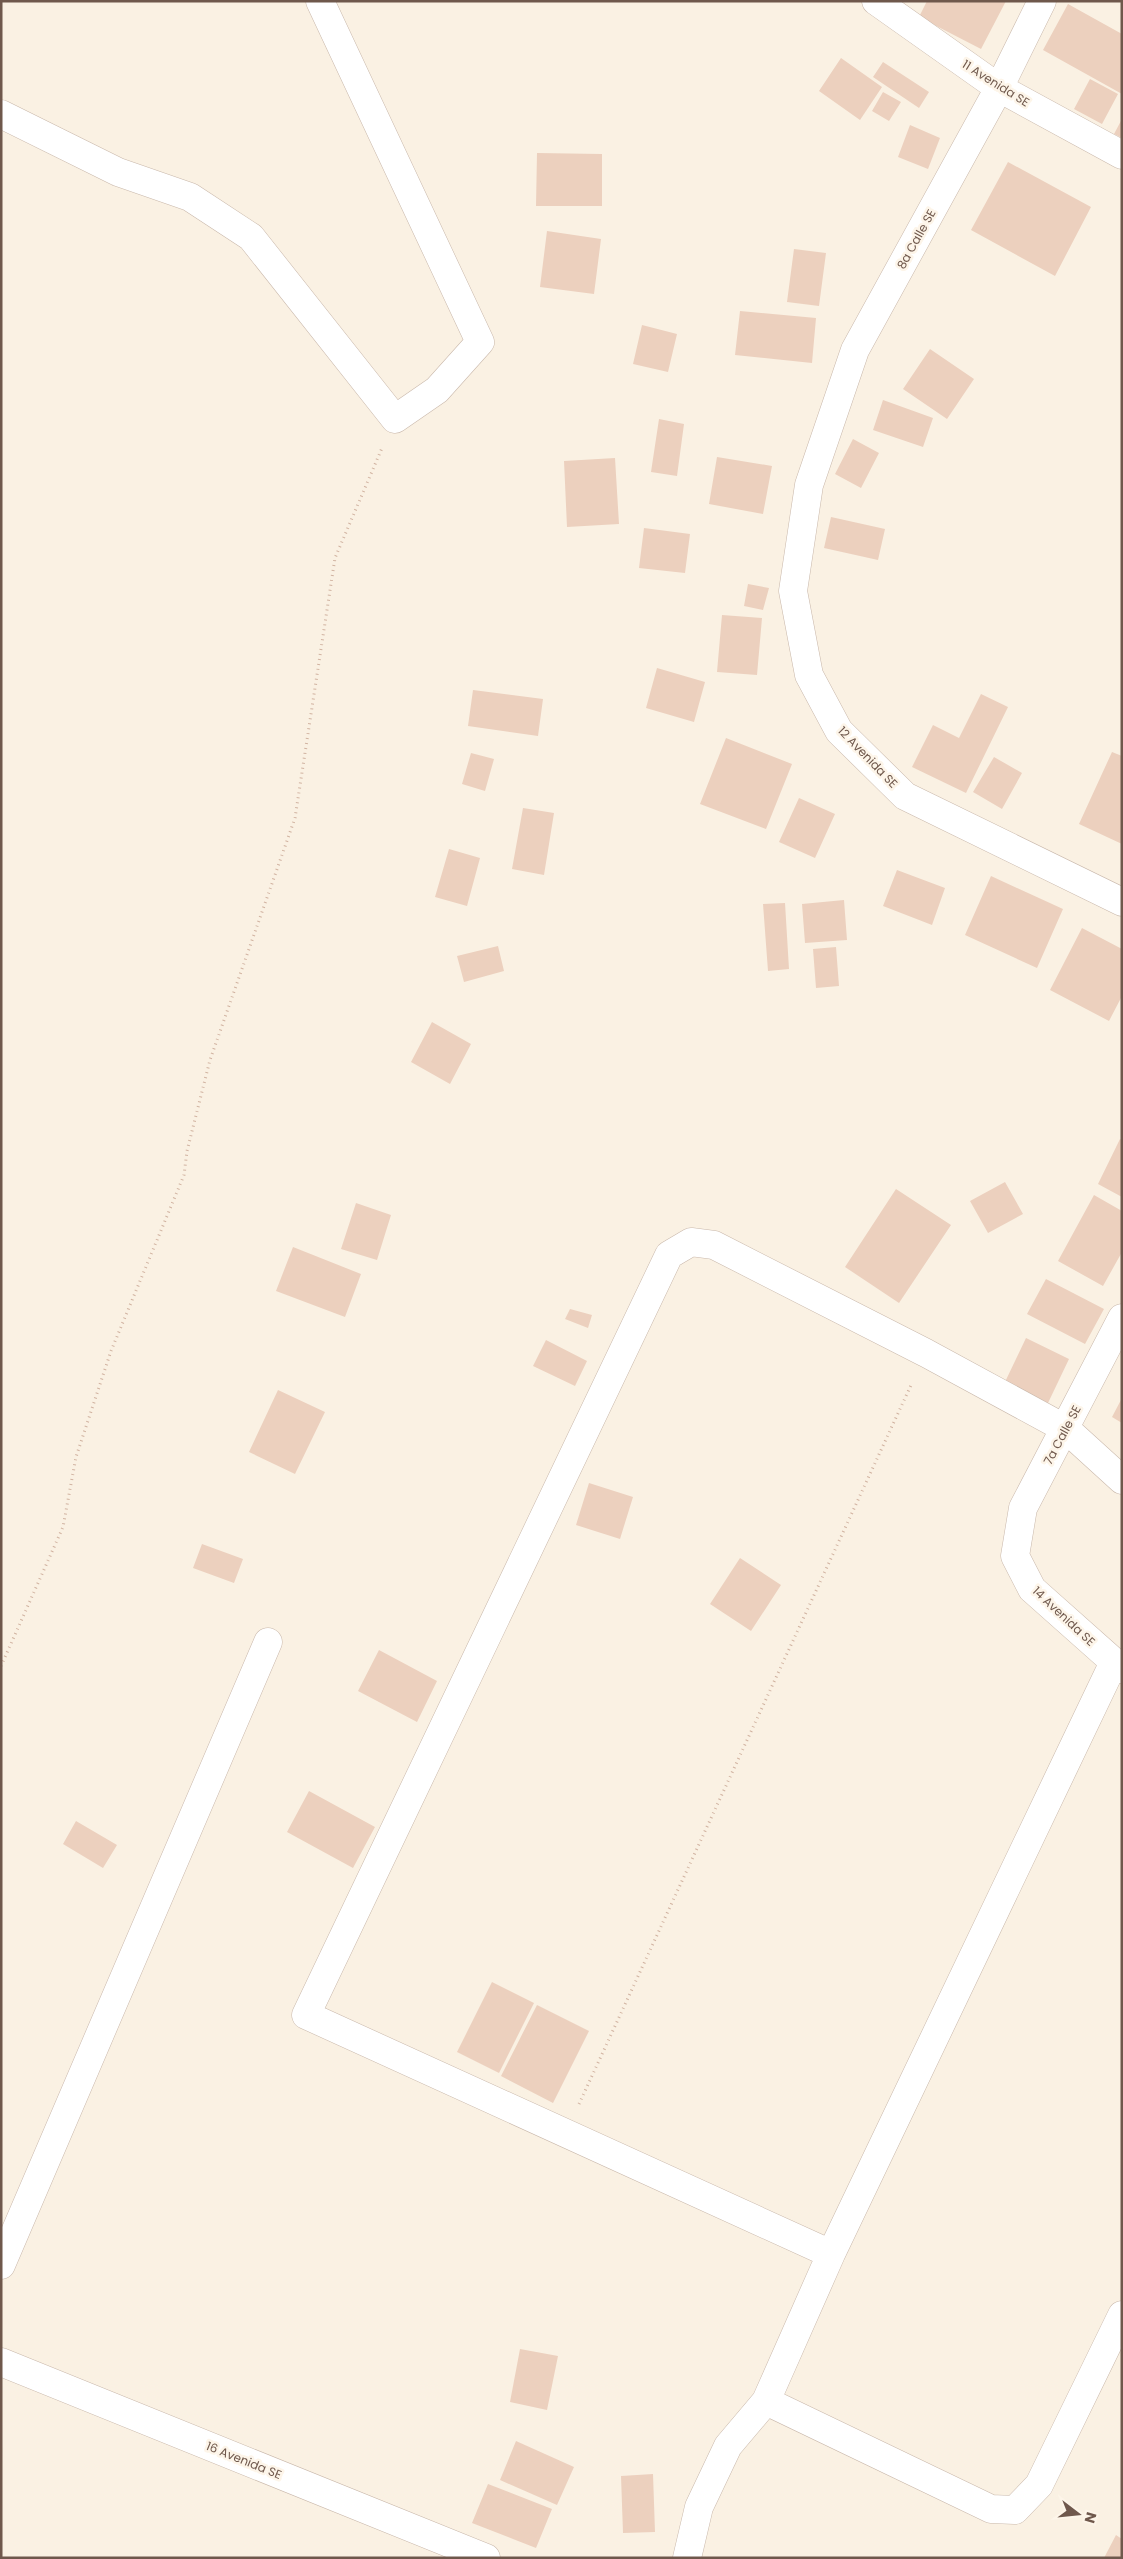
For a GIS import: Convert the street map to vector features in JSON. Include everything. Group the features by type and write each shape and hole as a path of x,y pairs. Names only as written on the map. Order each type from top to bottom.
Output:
{"street":[{"path":"1,114 118,172 190,197 251,237 394,419 437,390 480,342 320,1"},
{"name":"11 Avenida SE","path":"876,1 999,88 1122,155"},
{"name":"8a Calle SE","path":"809,485 854,350 999,88 1042,1"},
{"name":"12 Avenida SE","path":"809,485 793,591 809,675 839,731 906,796 1122,902"},
{"path":"831,2254 306,2015 669,1255 691,1242 714,1245 926,1353 1066,1428 1122,1480"},
{"name":"7a Calle SE","path":"1014,1556 1023,1508 1122,1318"},
{"name":"14 Avenida SE","path":"1014,1556 1032,1589 1118,1665"},
{"path":"1,2265 268,1642"},
{"path":"687,2558 698,2507 728,2446 766,2401 831,2254 1118,1665"},
{"path":"766,2401 991,2509 1015,2510 1039,2485 1122,2315"},
{"name":"16 Avenida SE","path":"1,2362 486,2558"}],"path":[{"path":"1,1666 62,1527 76,1457 111,1351 184,1175 210,1060 295,818 335,558 394,419"},
{"path":"565,2134 926,1353"}],"building":[{"path":"927,1 1006,1 981,49 919,17"},
{"path":"1068,4 1122,34 1122,94 1043,50"},
{"path":"841,58 882,87 860,120 819,91"},
{"path":"883,62 929,92 919,108 873,77"},
{"path":"1090,79 1118,94 1102,124 1074,109"},
{"path":"883,92 901,102 889,121 872,111"},
{"path":"1122,119 1122,138 1114,134"},
{"path":"910,125 940,138 928,169 898,157"},
{"path":"537,153 602,154 602,206 536,206"},
{"path":"1008,162 1091,207 1055,276 971,230"},
{"path":"547,231 601,239 594,294 540,287"},
{"path":"794,249 826,253 819,306 787,302"},
{"path":"740,311 816,318 812,363 735,355"},
{"path":"642,325 677,334 668,372 633,364"},
{"path":"930,349 974,379 947,419 903,389"},
{"path":"883,400 933,418 923,447 873,430"},
{"path":"659,419 684,424 677,476 651,472"},
{"path":"853,439 879,453 861,488 835,474"},
{"path":"717,457 772,466 763,514 709,504"},
{"path":"615,458 619,524 567,527 564,461"},
{"path":"831,517 885,529 878,560 824,548"},
{"path":"644,528 690,534 685,573 639,568"},
{"path":"748,584 769,588 763,610 744,606"},
{"path":"722,615 762,618 757,675 717,672"},
{"path":"657,668 705,682 694,722 646,708"},
{"path":"473,690 543,699 538,736 468,726"},
{"path":"981,694 1008,707 966,793 912,767 933,725 959,738"},
{"path":"726,738 792,764 766,829 700,804"},
{"path":"1112,752 1122,756 1122,844 1079,824"},
{"path":"471,753 494,759 485,791 462,784"},
{"path":"994,757 1022,773 1002,809 973,792"},
{"path":"799,798 835,814 815,858 779,842"},
{"path":"523,808 554,813 544,875 512,869"},
{"path":"449,849 480,858 467,906 435,897"},
{"path":"897,870 945,888 932,925 883,906"},
{"path":"991,876 1063,909 1037,968 965,935"},
{"path":"844,900 847,940 805,943 802,904"},
{"path":"785,903 789,969 768,971 763,904"},
{"path":"1082,928 1122,949 1122,996 1109,1021 1050,990"},
{"path":"498,946 504,971 464,982 457,956"},
{"path":"836,947 839,986 816,988 813,949"},
{"path":"432,1022 471,1044 450,1084 411,1062"},
{"path":"1120,1139 1122,1140 1122,1197 1098,1184"},
{"path":"1005,1182 1023,1214 988,1233 970,1201"},
{"path":"896,1189 951,1225 899,1303 845,1267"},
{"path":"1094,1195 1122,1211 1122,1252 1103,1286 1058,1261"},
{"path":"356,1203 391,1215 377,1260 341,1249"},
{"path":"293,1247 361,1274 345,1317 276,1291"},
{"path":"1046,1279 1104,1309 1085,1344 1027,1314"},
{"path":"570,1309 592,1315 588,1328 565,1319"},
{"path":"1026,1338 1069,1359 1048,1403 1005,1382"},
{"path":"546,1340 587,1361 575,1386 533,1366"},
{"path":"278,1390 325,1412 295,1474 249,1452"},
{"path":"1122,1398 1122,1423 1112,1417"},
{"path":"589,1483 633,1497 620,1539 576,1525"},
{"path":"202,1544 243,1559 234,1583 193,1568"},
{"path":"740,1558 781,1585 751,1631 710,1604"},
{"path":"379,1650 437,1681 417,1722 358,1691"},
{"path":"309,1791 375,1827 353,1868 287,1832"},
{"path":"76,1821 117,1845 103,1868 63,1844"},
{"path":"492,1982 534,2003 499,2073 457,2052"},
{"path":"537,2005 589,2031 553,2103 501,2076"},
{"path":"520,2349 558,2356 547,2410 510,2402"},
{"path":"516,2441 574,2467 557,2505 500,2480"},
{"path":"653,2474 655,2532 623,2533 621,2476"},
{"path":"488,2484 552,2509 536,2548 472,2523"},
{"path":"1116,2535 1122,2539 1122,2558 1104,2558"}]}
